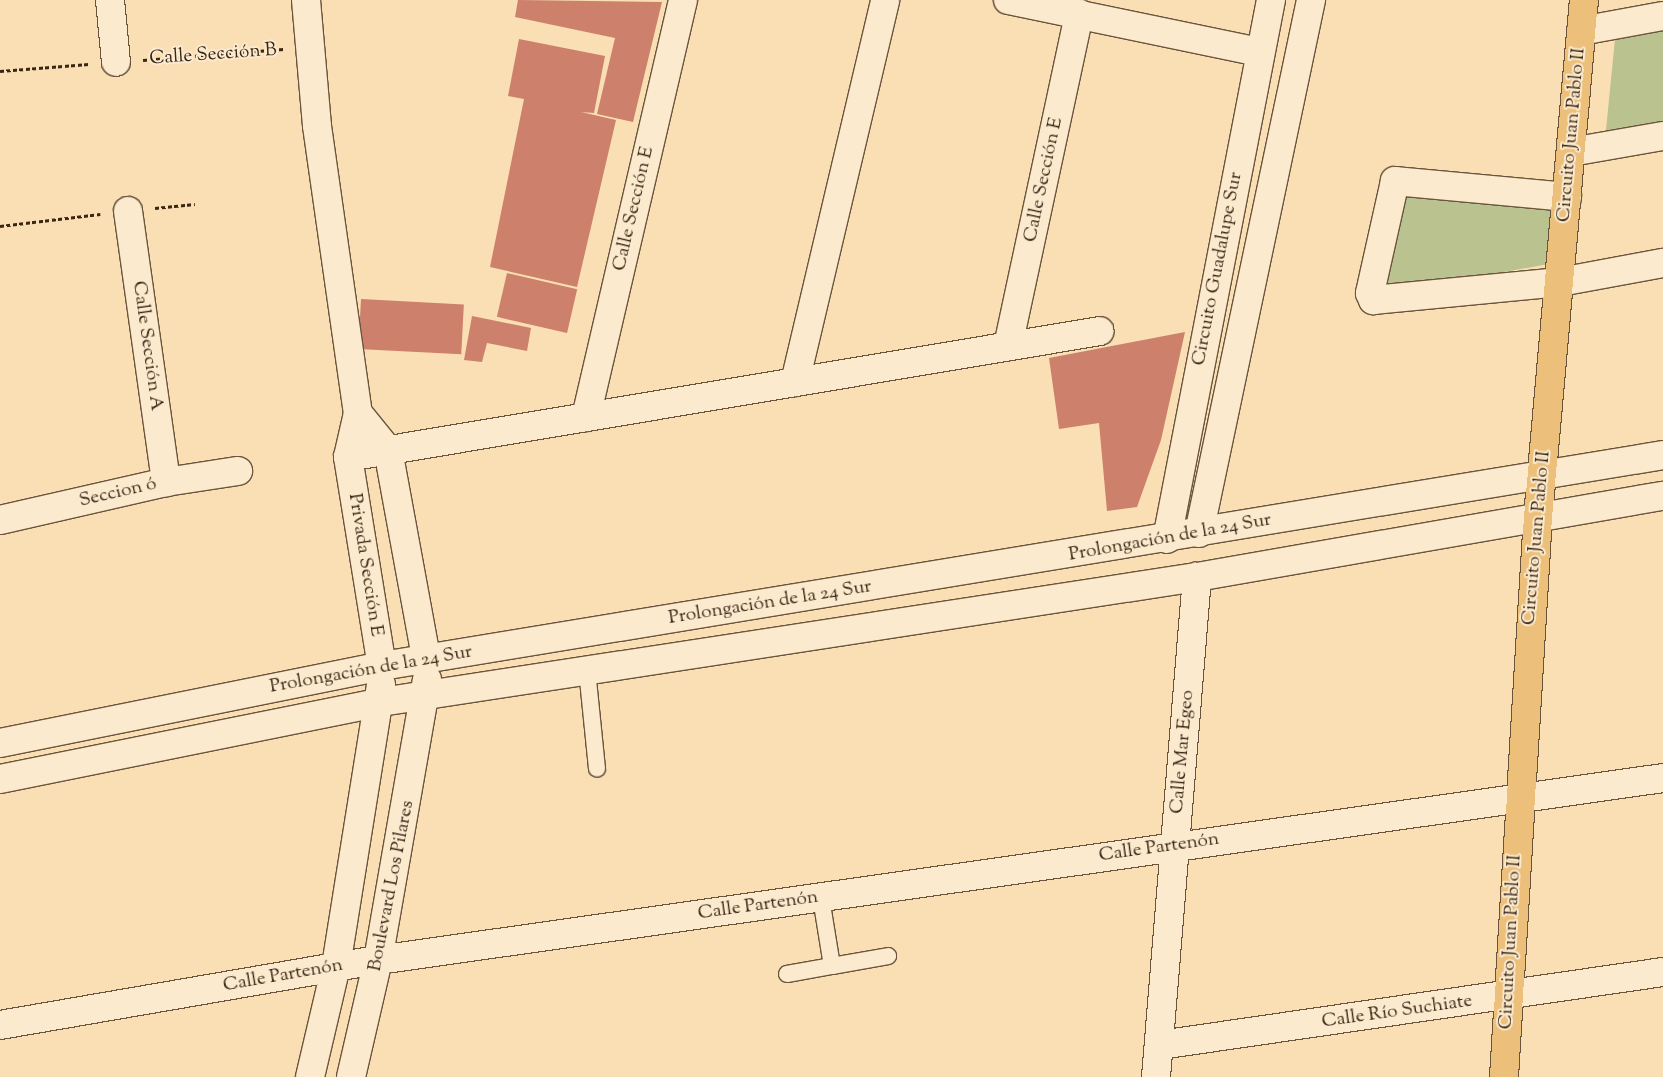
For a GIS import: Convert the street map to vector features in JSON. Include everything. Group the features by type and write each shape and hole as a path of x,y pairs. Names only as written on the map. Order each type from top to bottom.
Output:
{"main road":[{"name":"Circuito Juan Pablo II","path":"1504,1077 1518,800 1538,517 1582,32 1579,0"}],"street":[{"path":"110,0 116,62"},
{"path":"306,0 310,47 358,413 348,457 1100,331"},
{"name":"Calle Sección E","path":"586,417 683,0"},
{"path":"796,382 885,0"},
{"path":"1008,0 1260,52"},
{"name":"Circuito Guadalupe Sur","path":"1167,539 1271,0"},
{"name":"Circuito Guadalupe Sur","path":"1199,533 1311,0"},
{"name":"Calle Sección E","path":"1008,346 1079,14"},
{"path":"1582,32 1663,16"},
{"path":"1570,152 1663,136"},
{"path":"1242,146 1279,152"},
{"path":"1567,197 1395,181 1370,293 1380,302 1560,282 1663,263"},
{"name":"Calle Sección A","path":"128,211 166,482"},
{"path":"358,413 388,450 426,658 428,694"},
{"name":"Prolongación de la 24 Sur","path":"0,743 426,658 1167,539 1663,455"},
{"name":"Privada Sección E","path":"348,457 382,666 381,702"},
{"name":"Seccion ó","path":"0,520 166,482 238,471"},
{"name":"Prolongación de la 24 Sur","path":"0,779 428,694 1197,577 1663,496"},
{"name":"Calle Mar Egeo","path":"1156,1077 1197,577"},
{"name":"Boulevard Los Pilares","path":"351,1077 378,960 428,694"},
{"path":"310,1077 336,966 381,702"},
{"name":"Calle Partenón","path":"0,1025 336,966 1663,778"},
{"name":"Calle Río Suchiate","path":"1160,1045 1509,997 1663,972"}],"lane":[{"path":"587,670 597,768"},
{"path":"821,898 832,966"},
{"path":"787,974 888,956"}],"path":[{"name":"Calle Sección B","path":"0,71 310,47"},
{"path":"0,226 194,204"}],"green space":[{"path":"1663,22 1663,130 1605,140 1616,29"},
{"path":"1399,186 1559,202 1554,263 1376,295"}],"building":[{"path":"518,0 662,2 633,122 597,114 615,38 515,17"},
{"path":"519,39 605,56 594,113 581,112 616,120 577,287 490,267 524,99 508,96"},
{"path":"507,273 577,289 567,333 497,317"},
{"path":"361,299 464,304 461,354 358,349"},
{"path":"472,316 531,328 527,351 487,343 482,362 464,360"},
{"path":"1185,332 1161,440 1137,507 1107,511 1099,423 1059,429 1049,358"}]}
